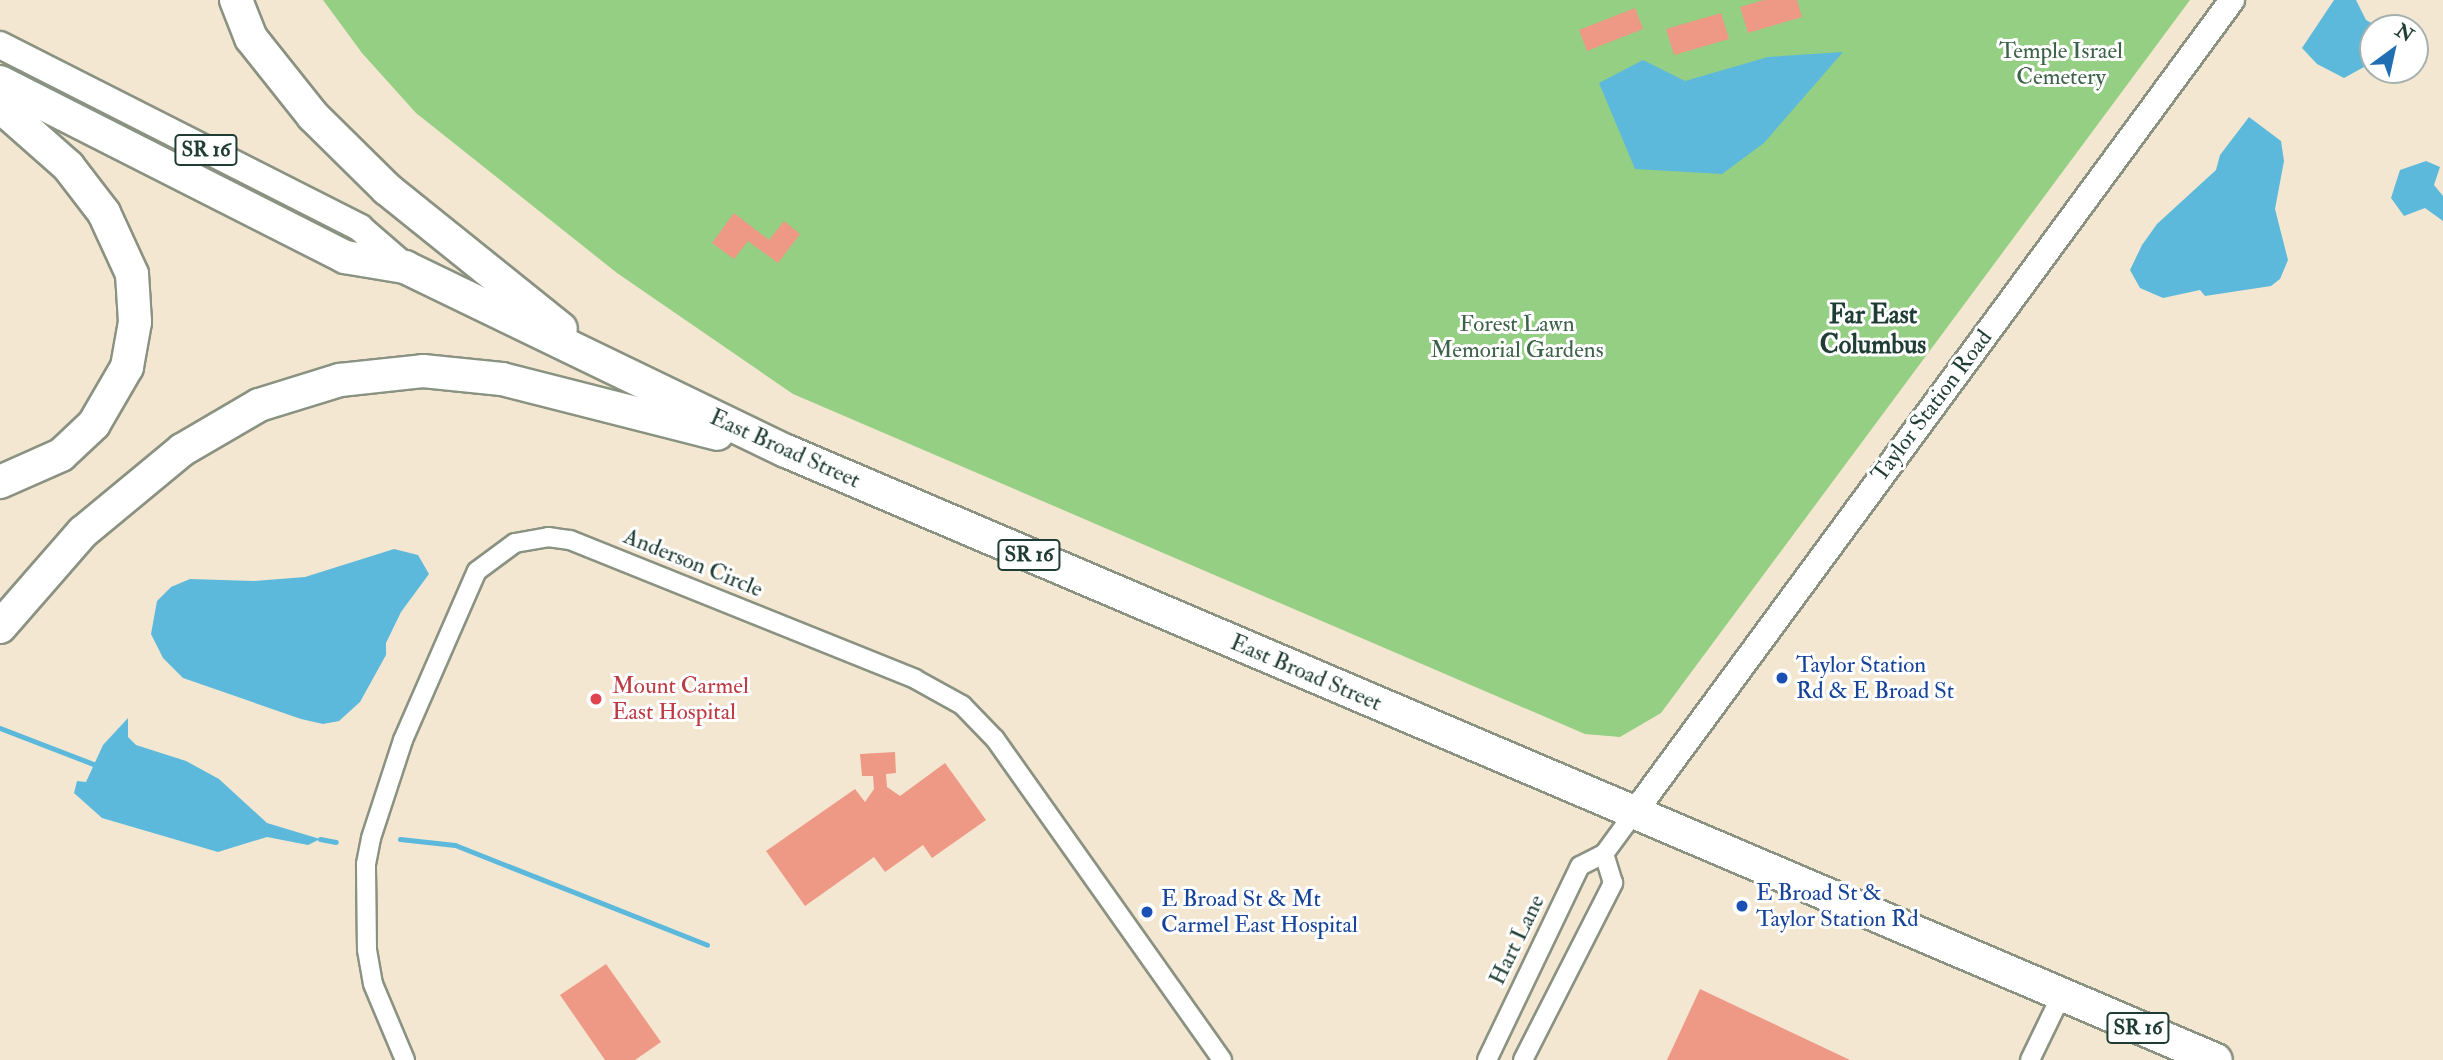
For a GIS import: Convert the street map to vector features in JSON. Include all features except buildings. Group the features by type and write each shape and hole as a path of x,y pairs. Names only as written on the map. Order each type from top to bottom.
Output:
{"highway":[{"path":"236,0 251,38 313,117 387,189 606,365"},
{"name":"East Broad Street","path":"0,82 345,257 405,267 786,451 2216,1060"},
{"path":"0,106 49,147 87,188 125,252 135,300 127,367 107,407 61,456 0,482"},
{"path":"0,627 83,532 182,450 260,405 340,380 423,371 502,379 786,451"}],"main road":[{"name":"Taylor Station Road","path":"1634,813 2232,0"},
{"name":"East Broad Street","path":"0,45 360,228 405,267"}],"street":[{"name":"Anderson Circle","path":"405,1060 373,984 367,950 366,864 374,825 403,740 477,571 515,543 548,537 570,540 915,679 962,705 995,739 1222,1060"},
{"name":"Hart Lane","path":"1487,1060 1580,866 1604,854 1634,813"},
{"path":"1523,1060 1613,883 1604,854"},
{"path":"2030,1060 2061,996"}],"green space":[{"name":"Forest Lawn Memorial Gardens","path":"323,0 2190,0 1661,713 1620,737 1585,734 793,394 617,273 416,113 362,53"}],"water":[{"path":"2334,0 2356,0 2363,14 2359,14 2359,70 2344,78 2317,64 2302,48"},
{"path":"1843,52 1764,143 1722,174 1635,169 1599,83 1643,60 1685,81 1768,57"},
{"path":"2249,117 2281,141 2284,161 2275,209 2288,260 2280,279 2271,286 2205,296 2200,290 2163,298 2140,288 2130,270 2142,245 2157,224 2216,170 2220,155"},
{"path":"2426,161 2440,167 2434,185 2443,196 2443,221 2425,208 2404,216 2391,198 2400,170"},
{"path":"394,549 418,555 429,574 401,612 386,643 386,655 360,702 339,721 323,724 301,719 183,678 163,658 151,634 157,601 171,587 190,579 254,581 305,577"},
{"path":"128,718 128,737 136,745 186,761 219,779 267,823 320,839 308,845 267,837 218,852 102,818 74,793 77,781 86,782 103,745"}],"waterway":[{"path":"0,728 96,765"},
{"path":"320,839 336,842"},
{"path":"400,839 455,845 707,945"}],"place":[{"name":"Taylor Station Rd & E Broad St","path":"1782,678"},
{"name":"Mount Carmel East Hospital","path":"596,699"},
{"name":"E Broad St & Taylor Station Rd","path":"1742,906"},
{"name":"E Broad St & Mt Carmel East Hospital","path":"1147,912"}],"district":[{"name":"Far East Columbus","path":"1873,331"}],"park label":[{"name":"Temple Israel Cemetery","path":"2061,64"}]}
